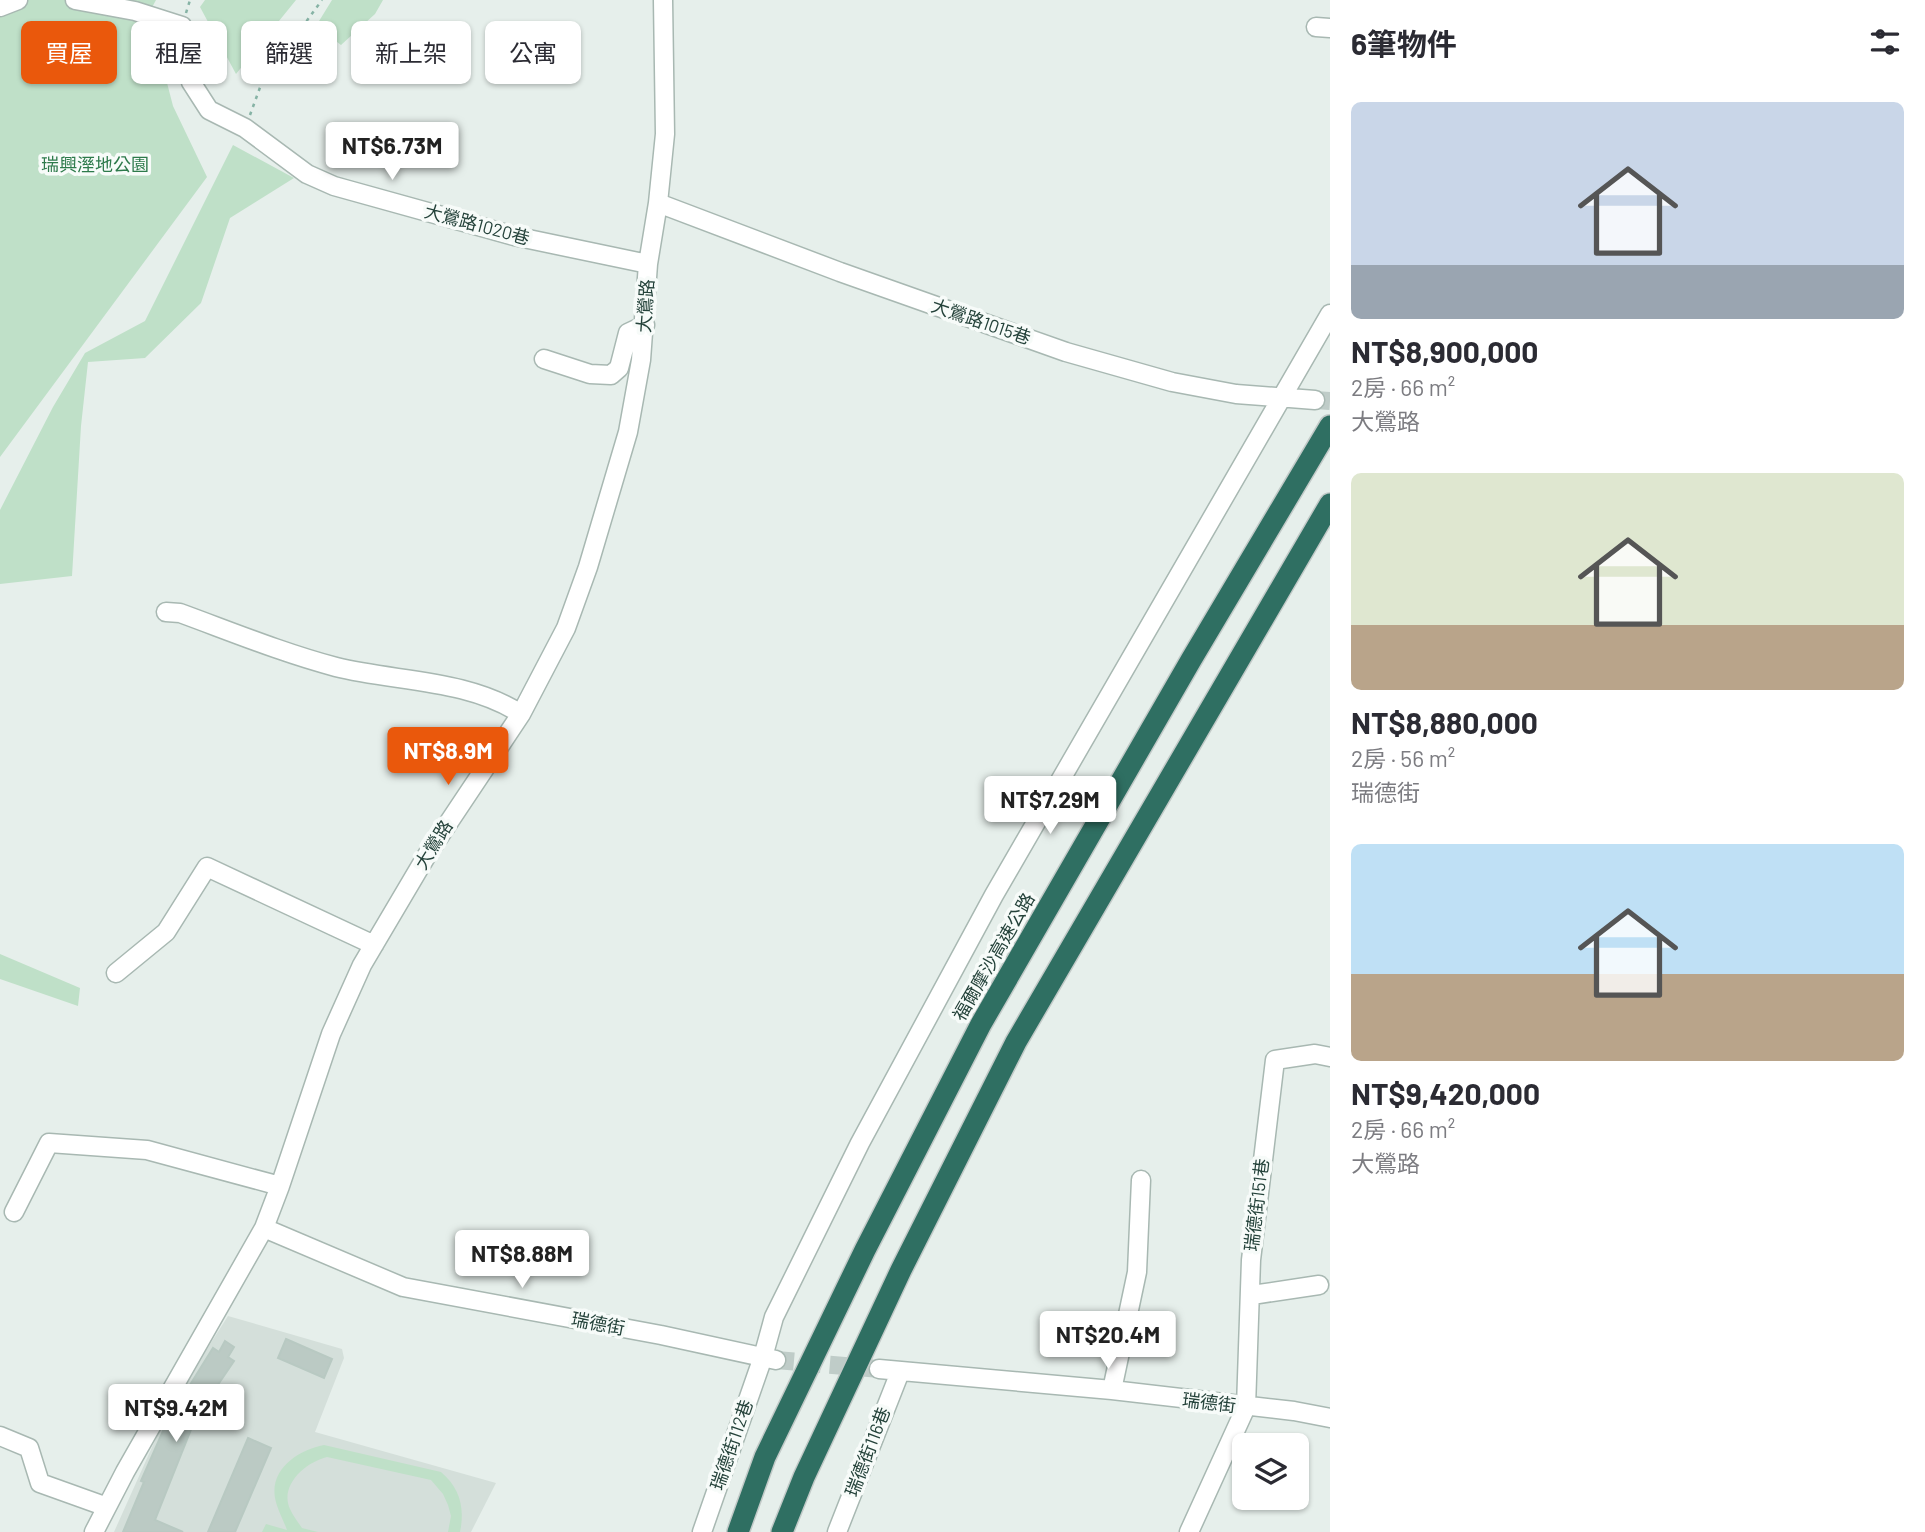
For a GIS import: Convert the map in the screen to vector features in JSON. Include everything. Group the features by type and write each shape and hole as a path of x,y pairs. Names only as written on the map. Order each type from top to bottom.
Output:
{"highway":[{"name":"福爾摩沙高速公路","path":"738,1532 765,1457 865,1250 981,1024 1330,426"},
{"path":"782,1532 804,1477 895,1282 1016,1042 1330,504"}],"street":[{"path":"0,7 18,0"},
{"name":"大鶯路1020巷","path":"75,0 135,11 183,26 191,82 209,110 245,128 307,174 334,186 514,236 649,264"},
{"name":"大鶯路","path":"94,1532 264,1228 331,1034 362,965 427,855 521,714 566,628 588,566 628,432 639,375 665,134 663,0"},
{"name":"大鶯路1015巷","path":"658,204 1066,352 1172,382 1236,394 1315,400"},
{"name":"瑞德街112巷","path":"702,1532 769,1359 774,1317 860,1143 994,895 1330,314"},
{"path":"544,359 590,374 611,375 620,368 628,332 645,325"},
{"path":"166,612 180,613 337,667 480,694 521,714"},
{"path":"116,973 166,932 207,867 374,945"},
{"name":"瑞德街151巷","path":"1246,1407 1251,1260 1275,1060 1315,1054 1330,1057"},
{"path":"14,1212 49,1143 147,1150 280,1186"},
{"path":"1112,1390 1137,1272 1141,1180"},
{"name":"瑞德街","path":"264,1228 403,1286 661,1335 769,1359"},
{"path":"1251,1295 1318,1285"},
{"name":"瑞德街","path":"878,1369 1112,1390 1294,1411 1330,1418"},
{"name":"瑞德街116巷","path":"837,1532 900,1372"},
{"path":"1189,1532 1246,1407"},
{"path":"0,1436 29,1448 40,1483 107,1507"}],"path":[{"path":"245,128 262,82 322,0"}],"shaded area":[{"path":"228,1316 342,1349 344,1358 315,1432 496,1483 471,1532 114,1532 170,1407"}],"green space":[{"name":"瑞興溼地公園","path":"0,0 156,0 149,13 151,21 131,21 131,84 167,84 173,106 207,177 0,457"},
{"path":"205,0 296,0 279,21 241,21 241,68 236,74 227,57 227,21 208,21 200,7"},
{"path":"332,0 383,0 367,21 351,21 351,36 341,45 337,42 337,21 319,21"},
{"path":"233,145 294,178 230,218 201,303 145,358 88,362 81,426 72,576 0,584 0,510 53,407 85,353 145,321"},
{"path":"0,954 80,988 78,1006 0,979"},
{"path":"324,1445 441,1472 453,1485 460,1499 460,1532 448,1532 451,1516 448,1505 431,1480 327,1457 303,1469 288,1491 290,1509 302,1528 318,1532 262,1532 266,1524 287,1530 275,1498 277,1478 282,1469 296,1456"}],"building":[{"path":"286,1339 332,1359 324,1378 278,1358"},
{"path":"225,1341 234,1347 228,1357 234,1361 196,1417 155,1520 183,1532 123,1532 144,1482 141,1481 167,1422 213,1348 219,1352"},
{"path":"248,1438 271,1448 235,1532 208,1532"}],"tunnel":[{"path":"1315,400 1330,401"},
{"path":"776,1360 879,1369"}]}
